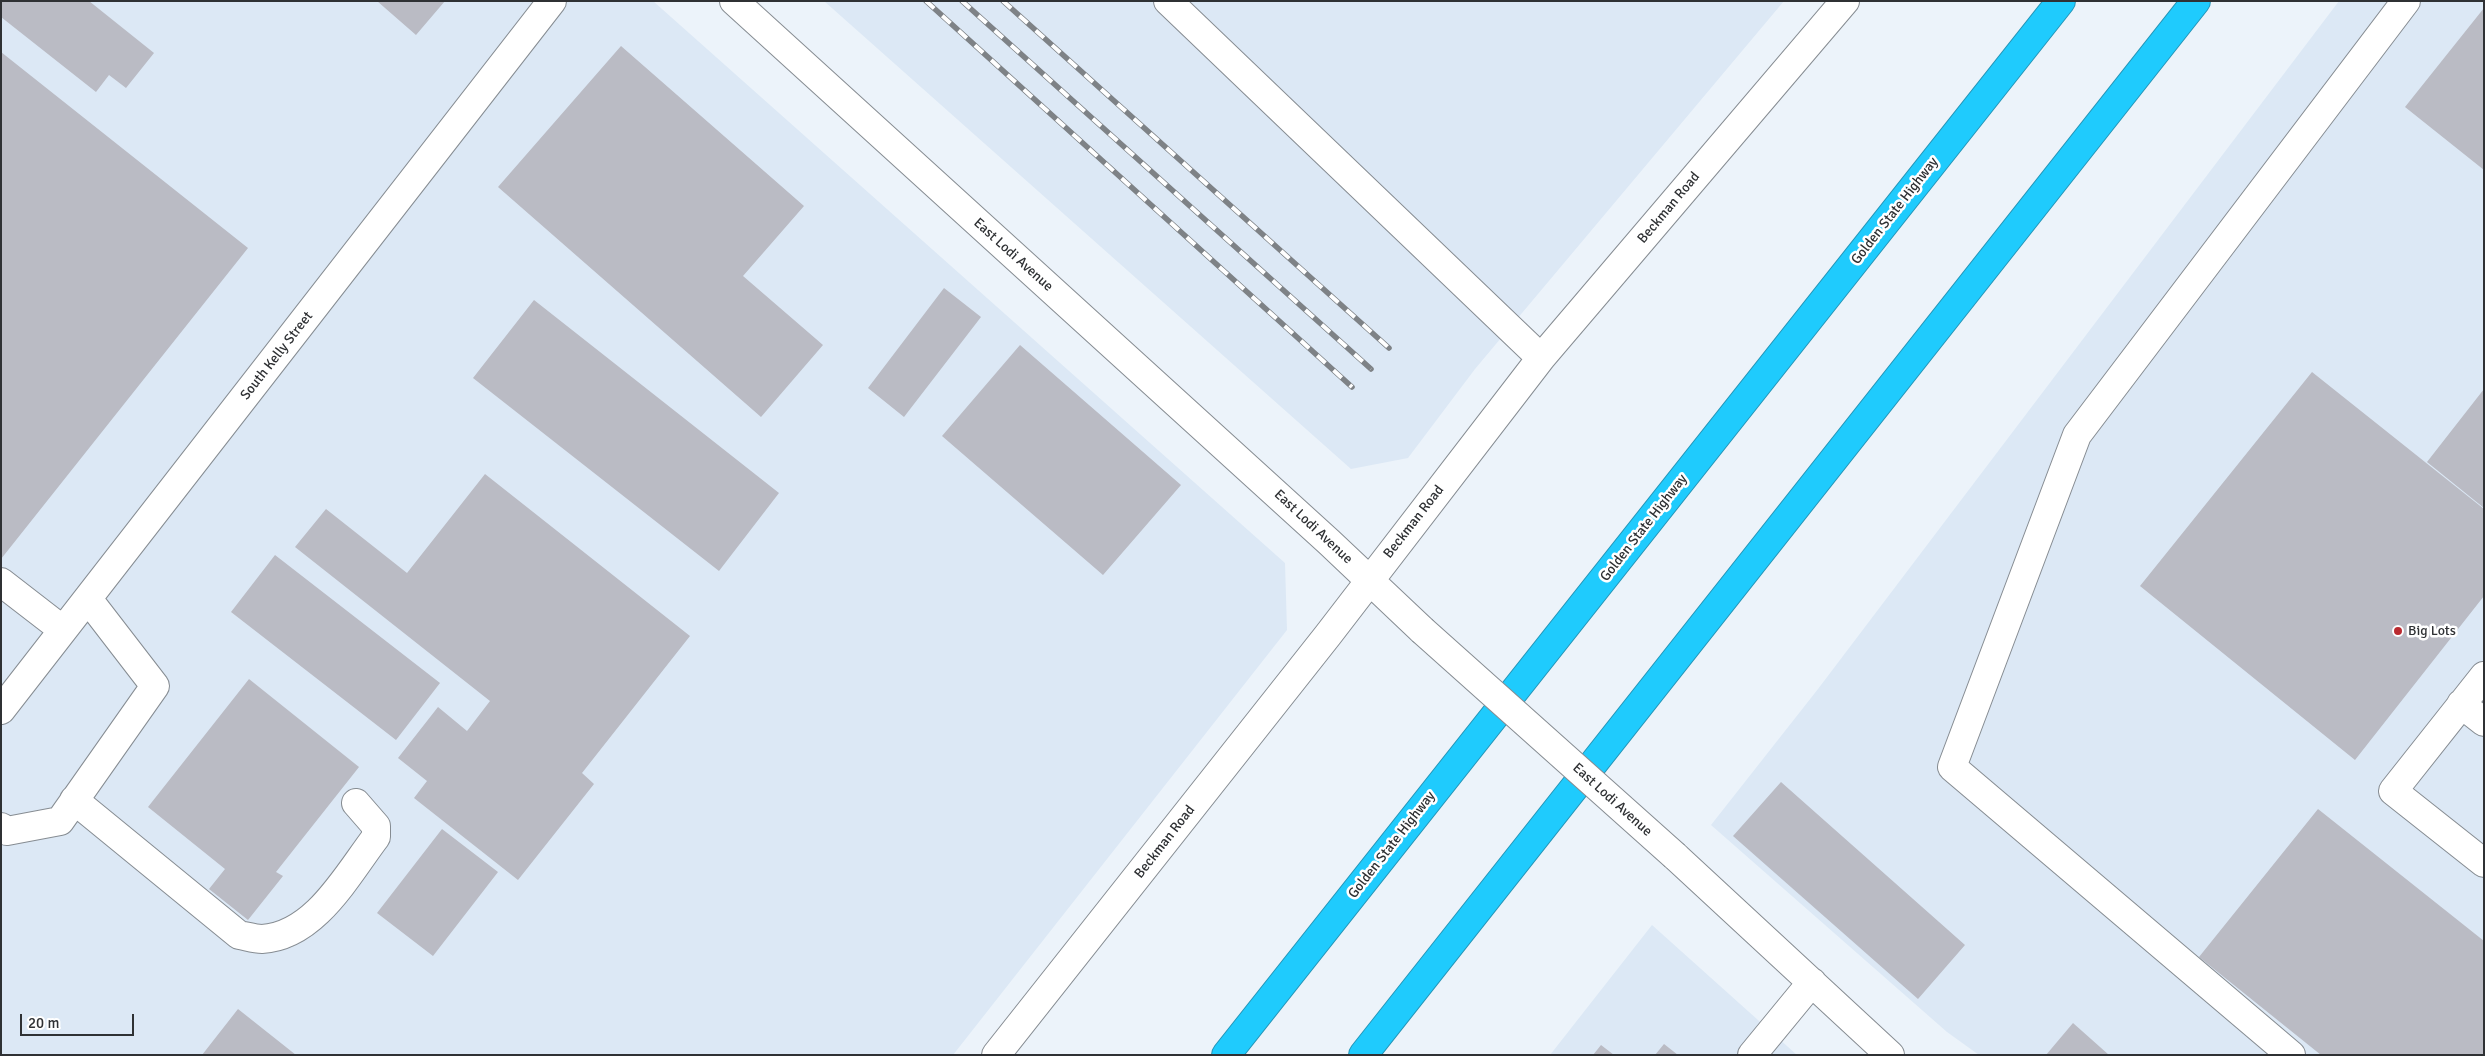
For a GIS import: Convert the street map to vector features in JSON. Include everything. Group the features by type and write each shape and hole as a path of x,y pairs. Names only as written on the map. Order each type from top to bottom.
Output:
{"highway":[{"name":"Golden State Highway","path":"1226,1055 2061,1"},
{"path":"1363,1055 2196,1"}],"street":[{"name":"South Kelly Street","path":"1,710 552,1"},
{"name":"East Lodi Avenue","path":"734,1 1422,630 1675,856 1890,1055"},
{"path":"1168,1 1541,358"},
{"name":"Beckman Road","path":"996,1055 1328,635 1541,358 1845,1"},
{"path":"2291,1055 1952,767 2077,434 2406,1"},
{"path":"1,582 63,630"},
{"path":"1,827 7,831 60,821 155,686 88,599"},
{"path":"2484,676 2393,791 2484,863"},
{"path":"2461,704 2484,722"},
{"path":"74,800 239,935 261,939 295,930 324,906 376,837 376,826 356,803"},
{"path":"1752,1055 1812,982"}],"shaded area":[{"path":"1,1 653,1 1285,563 1287,630 953,1055 1,1055"},
{"path":"824,1 1784,1 1475,369 1408,458 1351,469"},
{"path":"2339,1 2484,1 2484,1055 1979,1055 1947,1032 1711,825 1818,689"},
{"path":"1652,925 1797,1055 1550,1055"}],"building":[{"path":"1,1 89,1 154,53 126,88 109,75 96,92 1,17"},
{"path":"377,1 445,1 416,35"},
{"path":"2484,8 2484,170 2405,107"},
{"path":"621,46 804,206 743,276 823,345 761,417 498,187"},
{"path":"1,52 248,248 1,559"},
{"path":"944,288 981,317 904,417 868,388"},
{"path":"534,300 779,493 719,571 473,378"},
{"path":"1020,345 1181,485 1103,575 942,436"},
{"path":"2312,372 2484,509 2484,596 2355,760 2140,586"},
{"path":"2484,389 2484,508 2427,462"},
{"path":"485,474 690,636 582,773 594,784 518,880 414,798 427,781 398,758 438,707 467,731 490,701 295,547 326,509 407,573"},
{"path":"275,555 440,683 396,740 231,612"},
{"path":"249,679 359,767 276,872 283,876 248,920 209,889 225,869 148,807"},
{"path":"1781,782 1965,945 1918,999 1733,836"},
{"path":"2318,809 2484,941 2484,1055 2321,1055 2199,957"},
{"path":"442,829 498,872 433,956 377,913"},
{"path":"238,1009 296,1055 202,1055"},
{"path":"2073,1023 2109,1055 2046,1055"},
{"path":"1664,1044 1678,1055 1655,1055"},
{"path":"1601,1045 1614,1055 1593,1055"}],"railway":[{"path":"926,1 1352,387"},
{"path":"962,1 1371,369"},
{"path":"1003,1 1389,348"}],"place":[{"name":"Big Lots","path":"2398,631"}]}
